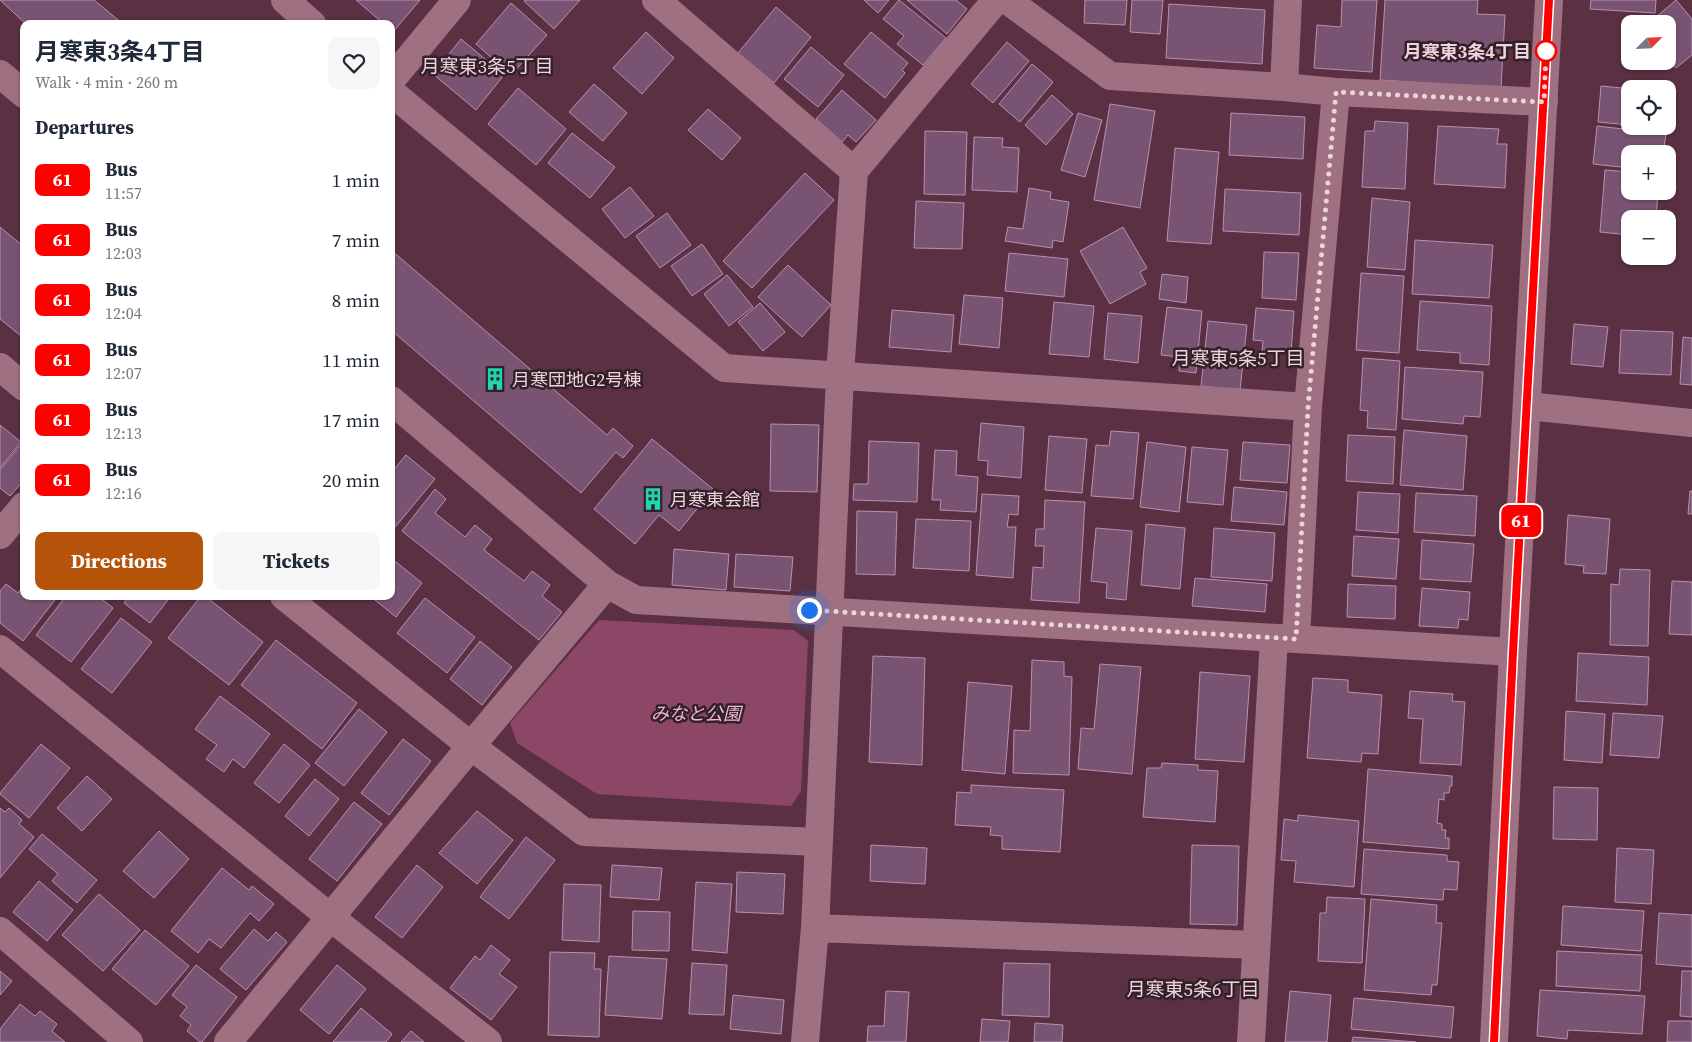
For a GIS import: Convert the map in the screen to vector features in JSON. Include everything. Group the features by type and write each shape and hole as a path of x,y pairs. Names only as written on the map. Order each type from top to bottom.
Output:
{"street":[{"path":"285,0 308,20"},
{"path":"395,75 457,0"},
{"path":"656,0 854,171"},
{"path":"805,1042 814,928 840,375 854,171 996,0"},
{"path":"1007,0 1110,76 1336,92 1544,102"},
{"path":"1284,87 1288,0"},
{"path":"1494,1042 1513,652 1549,0"},
{"path":"0,74 20,91"},
{"path":"1251,1042 1256,945 1308,407 1336,92"},
{"path":"395,95 724,368 1308,407"},
{"path":"0,367 20,384"},
{"path":"395,403 607,584 636,600 1513,652"},
{"path":"1528,406 1692,423"},
{"path":"0,535 20,511"},
{"path":"228,1042 607,584"},
{"path":"289,600 471,746 584,832 818,842"},
{"path":"0,649 330,917 488,1042"},
{"path":"814,928 1256,945"},
{"path":"0,932 129,1042"}],"green space":[{"name":"みなと公園","path":"599,620 794,630 808,641 801,791 791,806 597,794 517,743 510,723"}],"building":[{"path":"0,0 94,0 118,20 22,20"},
{"path":"356,0 420,0 395,30 395,20 379,20"},
{"path":"525,0 580,0 554,29"},
{"path":"864,0 889,0 878,13"},
{"path":"899,0 946,38 923,65 897,44 904,36 883,19"},
{"path":"907,0 956,0 967,9 947,34"},
{"path":"1085,0 1127,0 1125,25 1084,23"},
{"path":"1132,0 1163,0 1160,34 1130,32"},
{"path":"1342,0 1377,0 1372,72 1314,68 1317,25 1341,27"},
{"path":"1385,0 1478,0 1477,14 1505,15 1501,88 1380,80"},
{"path":"1591,0 1656,0 1655,13 1590,9"},
{"path":"1676,0 1692,19 1692,55 1676,68 1676,15 1658,15"},
{"path":"511,3 547,35 511,75 476,44"},
{"path":"1169,4 1265,10 1262,64 1166,58"},
{"path":"776,7 811,37 774,83 738,53"},
{"path":"646,32 674,58 642,94 613,68"},
{"path":"871,32 908,63 902,70 905,73 885,98 844,64"},
{"path":"461,39 504,75 476,110 433,74"},
{"path":"1007,42 1029,61 993,103 971,84"},
{"path":"811,47 844,75 818,107 784,79"},
{"path":"1032,64 1053,82 1020,122 999,104"},
{"path":"594,84 627,113 603,141 569,112"},
{"path":"1601,86 1621,88 1621,124 1598,122"},
{"path":"518,88 566,129 536,165 488,124"},
{"path":"842,90 876,120 856,142 848,135 842,142 816,119"},
{"path":"1052,95 1073,114 1046,145 1025,125"},
{"path":"1110,104 1155,111 1140,208 1094,200"},
{"path":"708,109 741,138 722,160 688,130"},
{"path":"1078,113 1102,120 1085,177 1061,170"},
{"path":"1231,113 1305,117 1303,159 1229,155"},
{"path":"1375,121 1408,123 1405,189 1362,187 1365,131 1374,131"},
{"path":"1438,126 1499,129 1497,144 1507,144 1505,188 1434,184"},
{"path":"1597,126 1621,129 1621,135 1666,135 1664,145 1621,145 1621,167 1593,164"},
{"path":"925,131 967,132 965,195 924,194"},
{"path":"572,133 615,167 590,198 548,163"},
{"path":"974,137 1003,138 1002,147 1019,148 1017,192 972,190"},
{"path":"1175,148 1219,152 1211,244 1167,241"},
{"path":"1605,170 1621,171 1621,200 1657,200 1657,210 1621,210 1621,234 1600,232"},
{"path":"805,173 834,200 752,288 723,261"},
{"path":"630,187 654,216 625,238 602,209"},
{"path":"1029,188 1051,192 1050,199 1069,202 1063,242 1053,240 1052,248 1005,241 1008,227 1023,229"},
{"path":"1225,189 1301,193 1299,235 1223,231"},
{"path":"1372,198 1410,202 1405,270 1367,267"},
{"path":"916,201 964,203 962,249 914,248"},
{"path":"667,213 691,245 660,268 636,236"},
{"path":"0,227 20,244 20,335 0,319"},
{"path":"1123,227 1147,268 1140,272 1146,284 1110,304 1080,251"},
{"path":"1415,240 1493,245 1489,298 1412,294"},
{"path":"702,244 723,274 692,296 671,266"},
{"path":"1264,252 1299,253 1296,300 1262,298"},
{"name":"月寒団地G2号棟","path":"395,253 607,435 613,428 633,446 623,458 616,452 581,493 395,333"},
{"path":"1009,253 1068,259 1064,297 1005,291"},
{"path":"788,265 831,305 802,337 758,297"},
{"path":"1361,273 1404,276 1399,353 1356,350"},
{"path":"1162,274 1188,277 1186,303 1159,299"},
{"path":"727,275 753,307 729,326 704,294"},
{"path":"964,295 1003,298 999,348 959,344"},
{"path":"1420,301 1492,306 1489,365 1460,363 1460,353 1417,350"},
{"path":"1054,302 1094,306 1089,357 1049,354"},
{"path":"760,303 785,332 763,351 738,322"},
{"path":"1167,307 1202,311 1196,373 1179,371 1180,357 1161,355"},
{"path":"1256,308 1294,311 1291,354 1262,351 1263,341 1253,340"},
{"path":"892,310 954,315 951,352 889,347"},
{"path":"1108,313 1142,316 1138,363 1104,359"},
{"path":"1208,321 1247,325 1240,390 1201,386"},
{"path":"1574,324 1608,327 1603,367 1571,364"},
{"path":"1621,330 1673,332 1671,375 1619,373"},
{"path":"1683,337 1692,338 1692,385 1680,384"},
{"path":"1363,358 1400,361 1396,430 1367,428 1368,411 1360,410"},
{"path":"1405,367 1483,372 1480,417 1464,416 1463,424 1402,419"},
{"path":"981,423 1024,427 1021,478 987,475 988,461 978,460"},
{"path":"771,424 819,425 817,492 770,491"},
{"path":"0,425 20,441 20,443 0,468"},
{"path":"1404,430 1467,436 1463,490 1400,485"},
{"path":"1111,431 1139,433 1133,499 1091,496 1096,445 1109,446"},
{"path":"1348,435 1395,437 1393,484 1346,481"},
{"path":"1049,436 1087,439 1082,493 1045,490"},
{"name":"月寒東会館","path":"652,439 713,489 679,531 659,515 635,544 594,509"},
{"path":"869,441 919,443 917,502 853,500 854,484 868,484"},
{"path":"1147,442 1186,447 1179,512 1140,507"},
{"path":"1243,442 1290,445 1287,483 1240,480"},
{"path":"20,446 20,485 10,496 0,488 0,470"},
{"path":"1192,447 1228,450 1223,505 1187,502"},
{"path":"935,450 957,451 956,475 978,477 976,512 940,510 941,500 932,500"},
{"path":"406,455 435,479 395,527 395,468"},
{"path":"1234,487 1287,492 1284,525 1231,521"},
{"path":"435,489 446,499 435,513 465,537 475,525 492,539 484,550 524,581 532,571 550,585 542,596 562,612 539,640 402,531"},
{"path":"1690,491 1692,491 1692,514 1688,514"},
{"path":"1358,492 1400,494 1398,533 1356,530"},
{"path":"1416,493 1477,496 1475,536 1414,532"},
{"path":"982,494 1019,496 1018,515 1009,514 1007,527 1016,527 1013,578 976,575"},
{"path":"1045,500 1085,502 1079,603 1031,600 1033,567 1043,568 1044,546 1035,546 1036,529 1044,529"},
{"path":"857,511 897,512 895,575 856,574"},
{"path":"1568,515 1610,519 1606,574 1583,573 1584,566 1565,564"},
{"path":"916,519 971,521 969,571 913,568"},
{"path":"1146,524 1185,528 1180,589 1141,585"},
{"path":"1096,528 1132,531 1126,600 1106,598 1107,583 1091,581"},
{"path":"1214,528 1275,533 1272,581 1211,577"},
{"path":"1354,536 1399,539 1396,579 1352,576"},
{"path":"1422,540 1474,544 1471,582 1420,579"},
{"path":"674,549 729,554 726,590 672,585"},
{"path":"736,554 793,557 790,591 734,587"},
{"path":"395,561 422,583 396,617 375,600 395,600"},
{"path":"1620,569 1650,570 1648,646 1610,645 1611,584 1619,585"},
{"path":"1195,578 1267,584 1265,612 1192,606"},
{"path":"1672,581 1692,582 1692,635 1669,634"},
{"path":"6,584 18,593 20,590 20,600 55,600 23,641 0,623 0,591"},
{"path":"1348,584 1396,586 1395,619 1347,617"},
{"path":"1422,588 1470,592 1468,620 1459,619 1458,628 1419,626"},
{"path":"425,598 475,637 447,673 397,633"},
{"path":"63,600 103,600 113,608 71,662 36,635"},
{"path":"126,600 168,600 150,623 124,603"},
{"path":"198,600 210,600 263,642 229,685 168,638"},
{"path":"121,618 152,642 112,693 81,669"},
{"path":"276,640 357,703 322,749 241,685"},
{"path":"480,641 512,667 482,705 450,679"},
{"path":"1578,653 1649,657 1647,705 1576,701"},
{"path":"873,656 925,658 922,765 869,762"},
{"path":"1032,660 1064,662 1064,676 1072,677 1069,775 1013,773 1014,730 1030,731"},
{"path":"1100,664 1141,667 1132,774 1078,769 1081,728 1094,729"},
{"path":"1200,672 1250,676 1244,762 1195,759"},
{"path":"1313,678 1348,680 1348,692 1382,695 1378,754 1362,753 1361,762 1307,758"},
{"path":"968,682 1012,686 1005,774 962,770"},
{"path":"1410,691 1453,694 1452,701 1465,702 1461,765 1420,763 1423,719 1408,718"},
{"path":"220,696 270,734 244,768 233,759 224,772 206,759 217,745 195,729"},
{"path":"359,709 387,732 344,786 315,763"},
{"path":"1566,711 1605,714 1602,763 1564,760"},
{"path":"1613,713 1663,716 1659,758 1610,755"},
{"path":"403,739 431,761 389,815 361,793"},
{"path":"41,744 70,768 29,818 0,793"},
{"path":"284,744 310,765 279,803 254,783"},
{"path":"1162,763 1198,765 1198,770 1218,771 1215,822 1143,817 1147,768 1161,768"},
{"path":"1368,769 1452,776 1452,786 1450,786 1449,793 1444,793 1444,800 1439,799 1437,823 1442,824 1442,830 1446,830 1445,838 1449,838 1449,849 1363,842"},
{"path":"87,776 112,799 82,831 57,808"},
{"path":"315,779 339,799 309,836 285,816"},
{"path":"971,785 1064,790 1060,852 1002,849 1002,836 990,835 991,827 955,825 957,792 971,793"},
{"path":"1554,787 1598,788 1597,840 1553,839"},
{"path":"354,802 382,824 337,881 309,859"},
{"path":"0,808 5,812 9,808 22,820 19,824 34,837 0,878"},
{"path":"477,811 513,840 477,884 439,853"},
{"path":"1298,815 1359,821 1354,887 1294,882 1296,861 1281,860 1284,819 1298,821"},
{"path":"159,831 189,859 154,898 123,871"},
{"path":"42,834 97,880 77,903 52,881 58,874 29,849"},
{"path":"526,837 555,860 509,919 480,897"},
{"path":"871,845 927,848 925,884 870,881"},
{"path":"1192,845 1239,846 1237,925 1190,924"},
{"path":"1617,848 1654,850 1651,904 1615,902"},
{"path":"1364,849 1447,855 1447,861 1459,862 1457,890 1444,889 1443,900 1361,894"},
{"path":"417,865 443,887 402,938 375,917"},
{"path":"612,865 662,868 659,900 610,897"},
{"path":"222,868 249,890 252,886 274,904 259,921 250,913 221,948 209,939 198,953 171,931"},
{"path":"737,872 785,874 783,914 736,912"},
{"path":"39,881 73,910 47,941 13,912"},
{"path":"696,882 732,884 727,953 692,950"},
{"path":"564,884 601,885 599,942 562,940"},
{"path":"99,894 140,930 103,971 62,935"},
{"path":"1327,897 1365,899 1362,963 1318,961 1320,913 1326,913"},
{"path":"1371,899 1437,905 1436,923 1442,923 1437,985 1432,985 1431,995 1364,990"},
{"path":"1563,906 1644,911 1641,951 1561,945"},
{"path":"633,911 670,912 669,951 632,950"},
{"path":"1659,913 1692,915 1692,967 1656,964"},
{"path":"254,929 268,941 276,932 287,942 246,990 220,969"},
{"path":"145,930 189,966 156,1005 112,969"},
{"path":"491,945 510,960 499,974 517,987 491,1020 450,988 475,956 480,960"},
{"path":"1557,951 1642,955 1640,991 1556,986"},
{"path":"550,952 595,953 594,969 601,969 599,1037 548,1035"},
{"path":"609,956 667,959 662,1019 605,1015"},
{"path":"692,963 727,965 724,1015 689,1014"},
{"path":"1004,963 1050,964 1049,1017 1002,1015"},
{"path":"196,965 237,997 202,1042 187,1031 191,1025 180,1016 187,1007 172,995"},
{"path":"337,965 366,989 329,1034 300,1010"},
{"path":"0,971 12,981 0,995"},
{"path":"1682,971 1692,971 1692,1017 1680,1016"},
{"path":"1540,990 1645,996 1642,1034 1568,1030 1567,1039 1537,1036"},
{"path":"886,991 909,992 906,1042 867,1042 868,1026 884,1026"},
{"path":"1290,991 1331,995 1327,1042 1285,1042"},
{"path":"733,995 784,1000 781,1034 730,1029"},
{"path":"1354,998 1454,1007 1451,1038 1351,1029"},
{"path":"20,1004 35,1016 40,1011 57,1024 52,1031 65,1042 0,1042 0,1029"},
{"path":"361,1008 392,1034 386,1042 333,1042"},
{"path":"982,1019 1010,1021 1008,1042 980,1042"},
{"path":"1668,1021 1692,1021 1692,1042 1667,1042"},
{"path":"1035,1023 1063,1025 1062,1042 1034,1042"},
{"path":"411,1031 424,1042 401,1042"},
{"path":"1353,1037 1416,1042 1352,1042"}],"bus line":[{"name":"61","path":"1494,1042 1513,652 1549,0"}],"place":[{"name":"月寒東3条4丁目","path":"1546,51"},
{"name":"月寒団地G2号棟","path":"495,379"},
{"name":"月寒東会館","path":"653,499"}],"district":[{"name":"月寒東3条5丁目","path":"487,66"},
{"name":"月寒東5条5丁目","path":"1238,358"},
{"name":"月寒東5条6丁目","path":"1193,989"}],"route":[{"path":"809,610 1296,639 1308,407 1336,92 1544,102 1546,51"}]}
